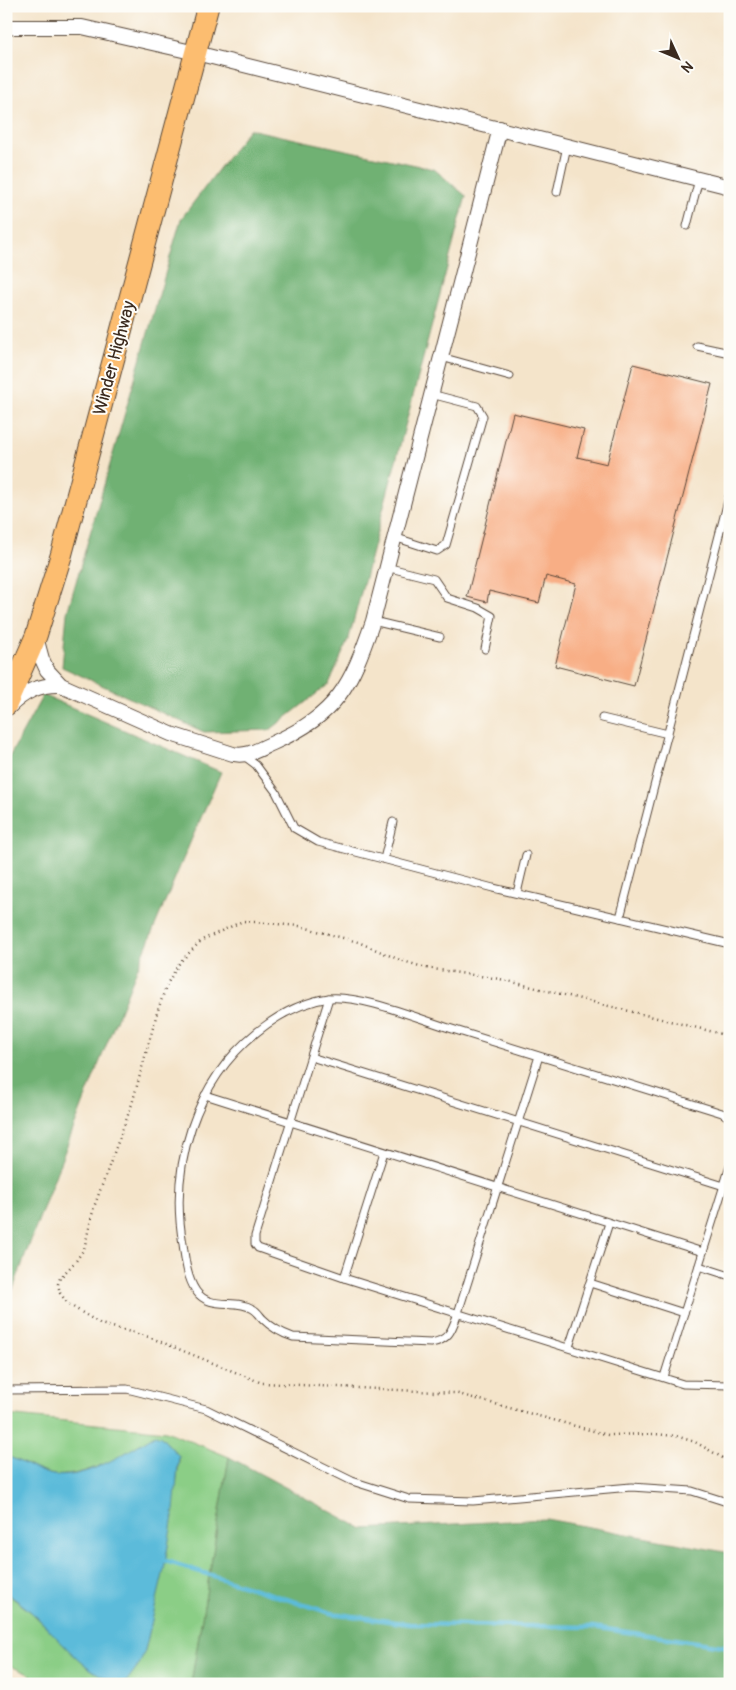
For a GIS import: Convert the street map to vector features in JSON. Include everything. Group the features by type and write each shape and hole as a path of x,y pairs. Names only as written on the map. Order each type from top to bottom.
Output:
{"main road":[{"name":"Winder Highway","path":"6,705 36,636 68,530 208,6"}],"street":[{"path":"6,27 82,27 196,53 500,128 730,187"},
{"path":"36,636 42,659 52,676 61,685 171,734 244,756 286,737 311,723 329,709 345,690 354,672 373,621 385,567 500,128"},
{"path":"6,710 22,696 37,687 61,685"}],"lane":[{"path":"557,192 567,146"},
{"path":"687,226 699,179"},
{"path":"697,346 730,353"},
{"path":"441,357 510,376"},
{"path":"393,536 437,551 446,545 483,416 477,406 431,394"},
{"path":"620,918 730,493"},
{"path":"385,567 434,579 447,598 478,608 492,616 485,649"},
{"path":"373,621 440,638"},
{"path":"602,718 668,734"},
{"path":"244,756 256,765 276,792 294,828 318,842 516,893 730,944"},
{"path":"384,859 392,822"},
{"path":"516,893 526,855"},
{"path":"539,1056 458,1313 450,1335 441,1342 293,1337 272,1327 253,1309 219,1304 207,1300 197,1292 190,1281 178,1204 184,1153 191,1126 205,1095 230,1057 269,1022 292,1008 329,998 369,1003 722,1113 730,1118"},
{"path":"329,998 255,1236 255,1244 262,1252 683,1384 730,1385"},
{"path":"311,1056 724,1186"},
{"path":"205,1095 703,1252"},
{"path":"344,1278 384,1152"},
{"path":"664,1377 730,1166"},
{"path":"569,1347 609,1223"},
{"path":"698,1266 730,1276"},
{"path":"590,1283 684,1313"},
{"path":"6,1390 127,1389 206,1409 352,1481 409,1499 473,1501 631,1487 692,1491 730,1503"}],"path":[{"path":"730,1036 500,979 435,970 400,960 358,942 299,926 243,921 202,940 180,962 168,984 157,1013 132,1104 96,1201 84,1249 60,1278 58,1284 60,1293 68,1304 101,1324 150,1337 262,1383 455,1394 608,1435 654,1434 676,1436 695,1442 730,1462"}],"green space":[{"path":"249,129 434,169 466,196 349,638 329,684 270,730 204,732 62,667 67,613 181,219"},
{"path":"43,695 221,772 109,1038 6,1308 6,763"},
{"path":"6,1415 166,1431 229,1457 191,1684 29,1684 31,1675 6,1664 6,1593 31,1612 93,1671 145,1650 167,1552 179,1461 178,1455 161,1437 121,1457 91,1469 62,1475 49,1474 6,1456"},
{"path":"229,1457 363,1529 546,1519 730,1553 730,1684 191,1684"}],"water":[{"path":"155,1435 161,1437 179,1456 174,1510 164,1570 145,1650 140,1663 126,1682 112,1680 99,1675 74,1656 41,1621 6,1593 6,1456 49,1474 62,1476 90,1470 104,1464"}],"building":[{"path":"633,364 712,384 634,686 555,666 576,584 546,576 539,603 489,591 487,602 467,597 513,413 584,430 577,457 607,464"}],"waterway":[{"path":"166,1561 331,1613 410,1624 592,1627 730,1647"}]}
